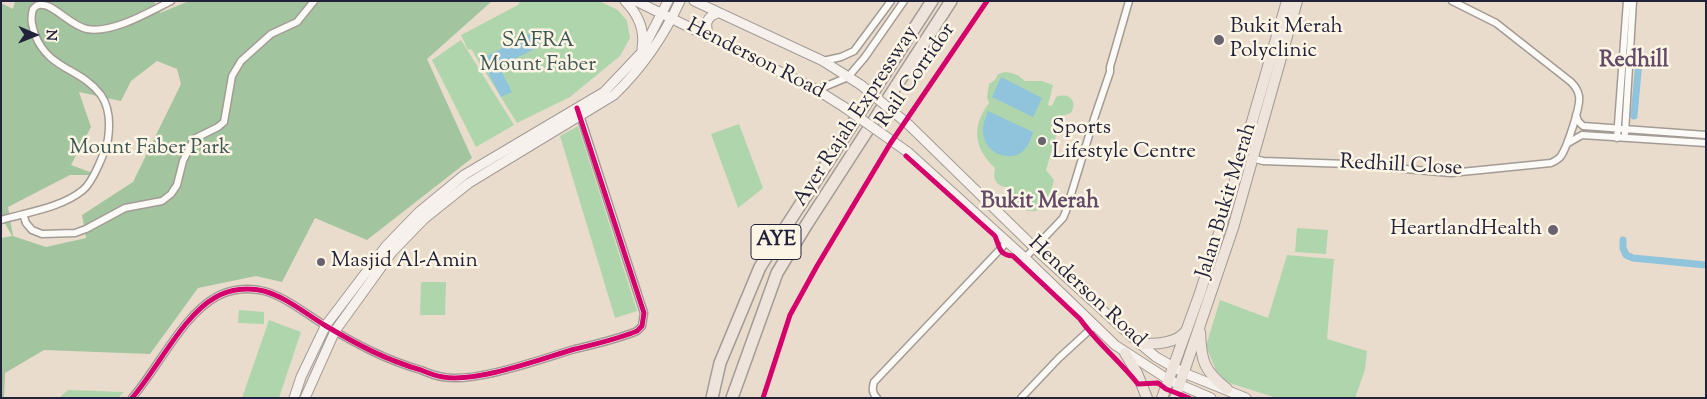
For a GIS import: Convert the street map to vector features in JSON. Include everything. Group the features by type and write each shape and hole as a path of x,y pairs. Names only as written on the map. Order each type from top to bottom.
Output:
{"highway":[{"name":"Ayer Rajah Expressway","path":"712,398 720,363 760,267 932,1"},
{"name":"Ayer Rajah Expressway","path":"732,398 777,273 850,155 951,1"},
{"path":"705,398 720,363"},
{"path":"736,384 740,398"}],"main road":[{"path":"626,1 639,20 643,32 641,53"},
{"name":"Henderson Road","path":"636,1 817,90 844,107 909,153 1026,258 1094,326 1125,353 1169,380 1211,398"},
{"path":"305,398 335,330 392,252 424,219 469,183 579,112 604,92 641,53 668,1"},
{"path":"294,398 301,377 326,325 386,246 419,212 464,175 513,144 614,95 632,77 672,18 680,1"},
{"name":"Henderson Road","path":"694,1 823,61 861,85 909,125 1036,248 1140,344 1173,368 1246,398"},
{"name":"Jalan Bukit Merah","path":"1162,398 1203,285 1241,163 1287,1"},
{"name":"Jalan Bukit Merah","path":"1175,398 1233,228 1297,1"},
{"path":"709,37 706,27 707,19 711,15 718,13"},
{"path":"1200,326 1202,357 1214,379 1226,390"},
{"path":"1140,344 1165,342 1184,335 1187,330"},
{"path":"1125,353 1137,373 1147,398"}],"street":[{"path":"1,220 53,205 85,189 102,157 109,132 108,113 102,97 91,84 54,62 38,42 31,24 33,9 39,5 47,6 68,21 93,30 108,29 172,1"},
{"path":"23,214 26,223 32,230 42,234 75,233 86,230 125,208 162,201 171,194 176,185 183,161 194,139 224,122 232,76 241,61 271,34 297,22 314,1"},
{"path":"823,61 841,57 854,51 891,1"},
{"path":"817,90 848,77 865,57 904,1"},
{"path":"1112,70 1110,67 1129,1"},
{"path":"1026,258 1063,218 1066,211 1133,1"},
{"name":"Redhill Close","path":"1252,158 1263,161 1348,164 1451,173 1551,163 1558,160 1568,143 1580,101 1579,94 1571,82 1496,23 1452,1"},
{"path":"1625,137 1622,129 1627,1"},
{"path":"1617,138 1622,129 1633,1"},
{"path":"132,398 146,382 186,322 200,308 216,297 233,290 261,290 276,295 394,362 444,377 466,378 515,367 631,333 642,326 644,313 579,112"},
{"path":"1576,115 1578,121 1583,126 1706,134"},
{"path":"1568,143 1582,135 1706,143"},
{"name":"Henderson Road","path":"877,398 872,389 874,382 1007,242"},
{"name":"Henderson Road","path":"1021,398 1064,353 1094,326"}],"green space":[{"name":"Mount Faber Park","path":"15,1 154,1 160,13 189,1 492,1 427,59 472,158 367,240 315,218 282,282 256,276 198,288 150,354 44,350 5,373 4,398 1,398 1,238 12,236 1,216 1,3 13,9","holes":["157,61 177,69 181,84 133,182 82,215 86,238 46,247 13,236 8,207 70,175 98,175 71,165 91,127 79,92 121,101 131,81"]},
{"name":"SAFRA Mount Faber","path":"520,1 599,1 618,10 627,21 630,38 620,56 570,97 517,123 471,49 468,50 461,35 518,5"},
{"path":"461,40 514,125 476,147 432,60"},
{"name":"Sports Lifestyle Centre","path":"1005,72 1021,77 1025,81 1042,81 1053,85 1048,105 1052,106 1056,97 1061,96 1068,97 1073,101 1071,113 1062,116 1046,170 1054,180 1047,206 1040,210 1028,211 1023,208 1019,205 1010,187 999,185 996,182 994,176 995,168 979,145 977,129 979,120 989,103 987,97 989,84 995,80 998,74"},
{"path":"739,124 763,188 738,208 711,134"},
{"path":"578,126 637,311 615,318 560,136"},
{"path":"1297,228 1328,230 1326,254 1295,252"},
{"path":"1287,255 1334,259 1327,339 1367,351 1365,370 1355,398 1277,398 1220,380 1206,346 1220,300 1268,318"},
{"path":"421,282 446,282 445,315 420,315"},
{"path":"239,310 264,312 264,324 238,323"},
{"path":"269,320 301,332 279,398 242,398"},
{"path":"68,390 124,392 118,398 59,398"}],"water":[{"path":"534,32 540,46 499,67 512,92 501,97 481,59"},
{"path":"1001,77 1042,98 1033,117 992,97"},
{"path":"988,111 1033,132 1028,145 1022,152 1017,155 1005,156 994,152 990,148 986,143 983,131"}],"waterway":[{"path":"1634,116 1639,61 1636,54"},
{"path":"1623,240 1623,248 1626,255 1633,258 1706,265"}],"cycle path":[{"name":"Rail Corridor","path":"763,398 790,315 817,266 890,144 987,1"},
{"path":"132,398 171,343 193,316 216,297 227,292 239,290 252,289 272,294 372,351 396,362 443,377 473,377 491,373 615,339 637,331 642,326 644,313 577,108"},
{"path":"906,156 995,236 1002,252 1013,256 1080,319 1138,384 1158,383 1166,389 1189,398"}],"place":[{"name":"Bukit Merah Polyclinic","path":"1219,40"},
{"name":"Sports Lifestyle Centre","path":"1042,141"},
{"name":"HeartlandHealth","path":"1553,230"},
{"name":"Masjid Al-Amin","path":"321,262"}],"district":[{"name":"Redhill","path":"1634,62"},
{"name":"Bukit Merah","path":"1040,203"}]}
